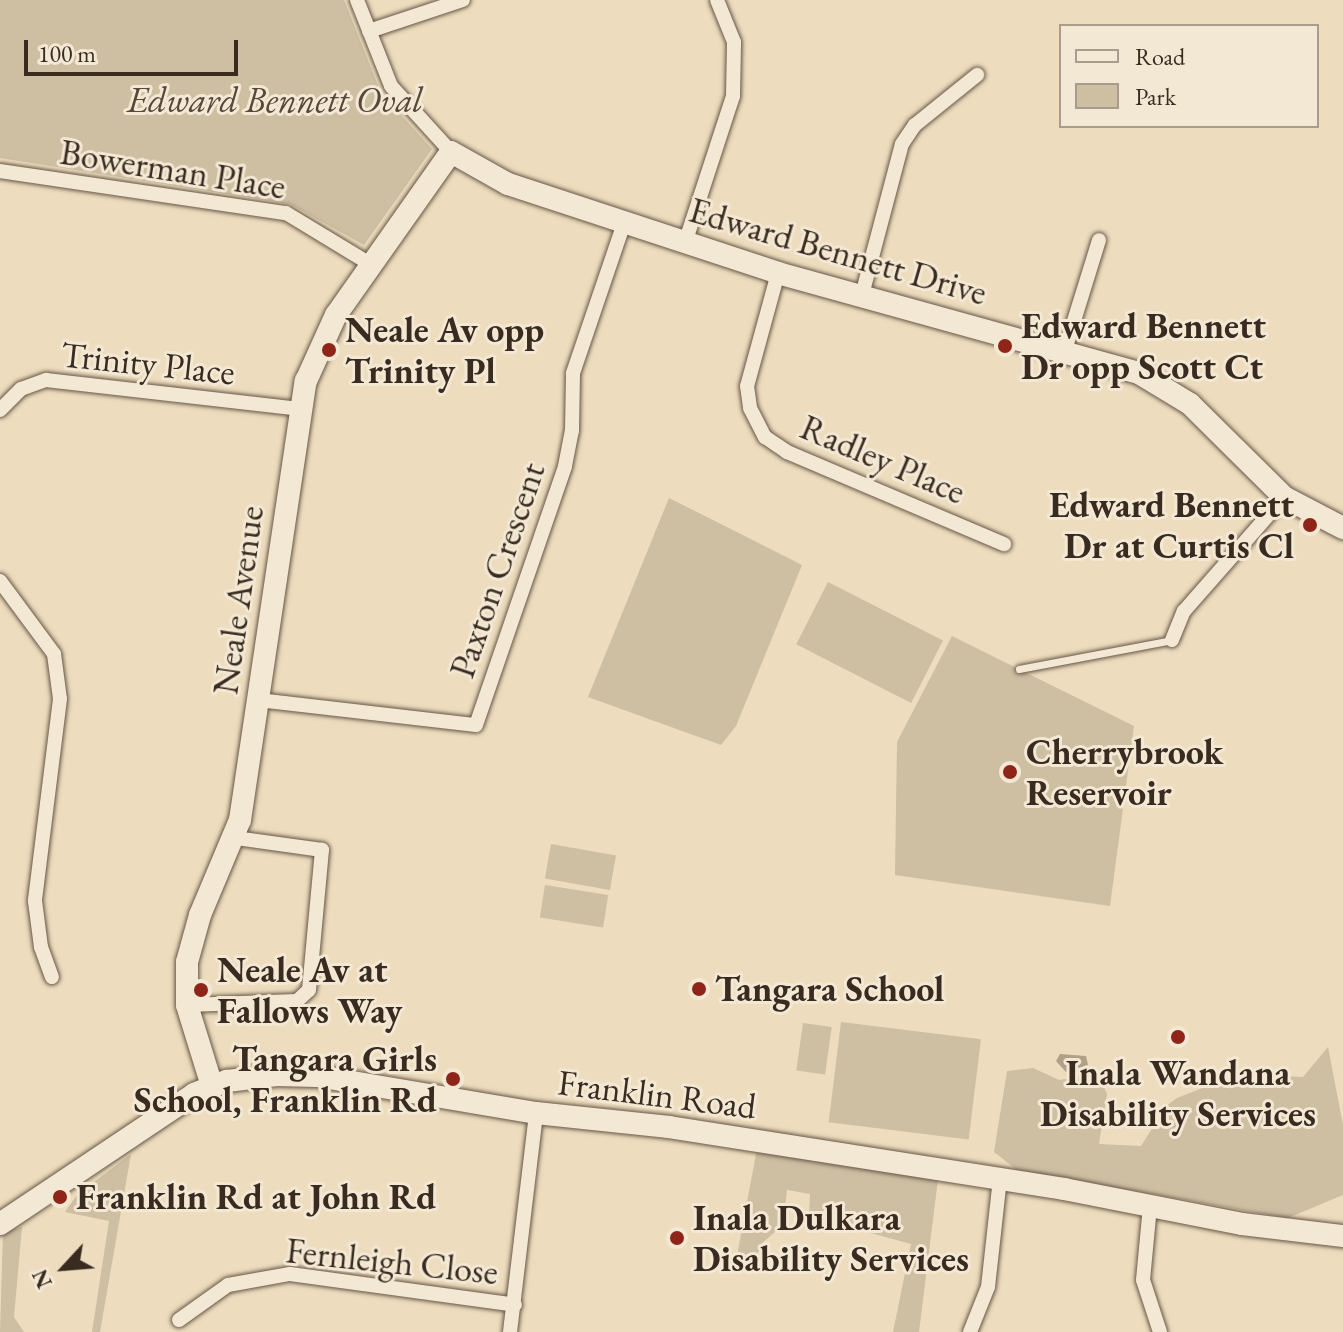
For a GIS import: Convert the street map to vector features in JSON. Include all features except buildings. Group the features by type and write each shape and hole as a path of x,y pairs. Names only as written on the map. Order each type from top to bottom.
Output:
{"street":[{"name":"Edward Bennett Drive","path":"357,0 391,86 451,152 508,184 778,273 1121,366 1174,393 1284,497 1343,528"},
{"path":"369,31 463,0"},
{"path":"685,243 733,96 734,42 717,0"},
{"path":"862,295 902,144 915,125 977,75"},
{"name":"Neale Avenue","path":"212,1086 187,1005 193,936 235,838 259,700 299,409 322,339 451,152"},
{"name":"Bowerman Place","path":"0,171 286,213 372,265"},
{"name":"Paxton Crescent","path":"259,700 476,725 565,466 572,431 573,373 624,223"},
{"path":"1065,350 1099,240"},
{"name":"Radley Place","path":"778,273 747,386 750,408 765,437 787,452 1004,544"},
{"name":"Trinity Place","path":"0,410 21,389 46,380 299,409"},
{"path":"1172,640 1184,611 1284,497"},
{"path":"0,581 54,654 60,699 35,901 41,947 52,977"},
{"path":"187,1005 297,1001 309,990 322,850 235,838"},
{"name":"Franklin Road","path":"0,1224 180,1102 212,1086 246,1077 317,1076 536,1113 669,1127 1343,1236"},
{"path":"510,1332 536,1113"},
{"path":"970,1332 988,1287 1000,1179"},
{"path":"1150,1206 1143,1280 1160,1332"},
{"name":"Fernleigh Close","path":"179,1320 228,1285 290,1274 515,1305"}],"lane":[{"path":"1019,669 1172,640"}],"green space":[{"name":"Edward Bennett Oval","path":"0,0 344,0 381,93 432,149 364,245 290,204 0,158"},
{"path":"669,498 802,565 736,726 721,745 588,697"},
{"path":"828,582 943,641 911,703 796,644"},
{"path":"952,636 1134,726 1110,906 895,875 897,742"},
{"path":"551,844 616,855 610,890 545,878"},
{"path":"545,885 608,895 603,928 540,918"},
{"path":"841,1022 981,1039 969,1139 829,1122"},
{"path":"803,1023 832,1027 825,1075 796,1071"},
{"path":"1328,1047 1343,1125 1343,1195 1288,1218 1017,1170 994,1152 1007,1071 1033,1068 1059,1080 1098,1074 1107,1094 1099,1144 1141,1146 1166,1106 1177,1098 1238,1074 1303,1077"},
{"path":"757,1149 938,1179 919,1332 893,1332 911,1244 809,1216 810,1194 787,1190 783,1225 762,1243 753,1264 736,1261"},
{"path":"131,1154 100,1332 92,1332 109,1221 65,1212 77,1195"},
{"path":"22,1227 14,1317 24,1332 0,1332 3,1232"}],"shaded area":[{"path":"1060,1054 1086,1056 1088,1065 1066,1072 1056,1061"}],"place":[{"name":"Edward Bennett Dr opp Scott Ct","path":"1005,346"},
{"name":"Neale Av opp Trinity Pl","path":"329,350"},
{"name":"Edward Bennett Dr at Curtis Cl","path":"1310,525"},
{"name":"Cherrybrook Reservoir","path":"1010,772"},
{"name":"Tangara School","path":"699,989"},
{"name":"Neale Av at Fallows Way","path":"201,990"},
{"name":"Inala Wandana Disability Services","path":"1178,1037"},
{"name":"Tangara Girls School, Franklin Rd","path":"453,1079"},
{"name":"Franklin Rd at John Rd","path":"60,1197"},
{"name":"Inala Dulkara Disability Services","path":"677,1238"}]}
